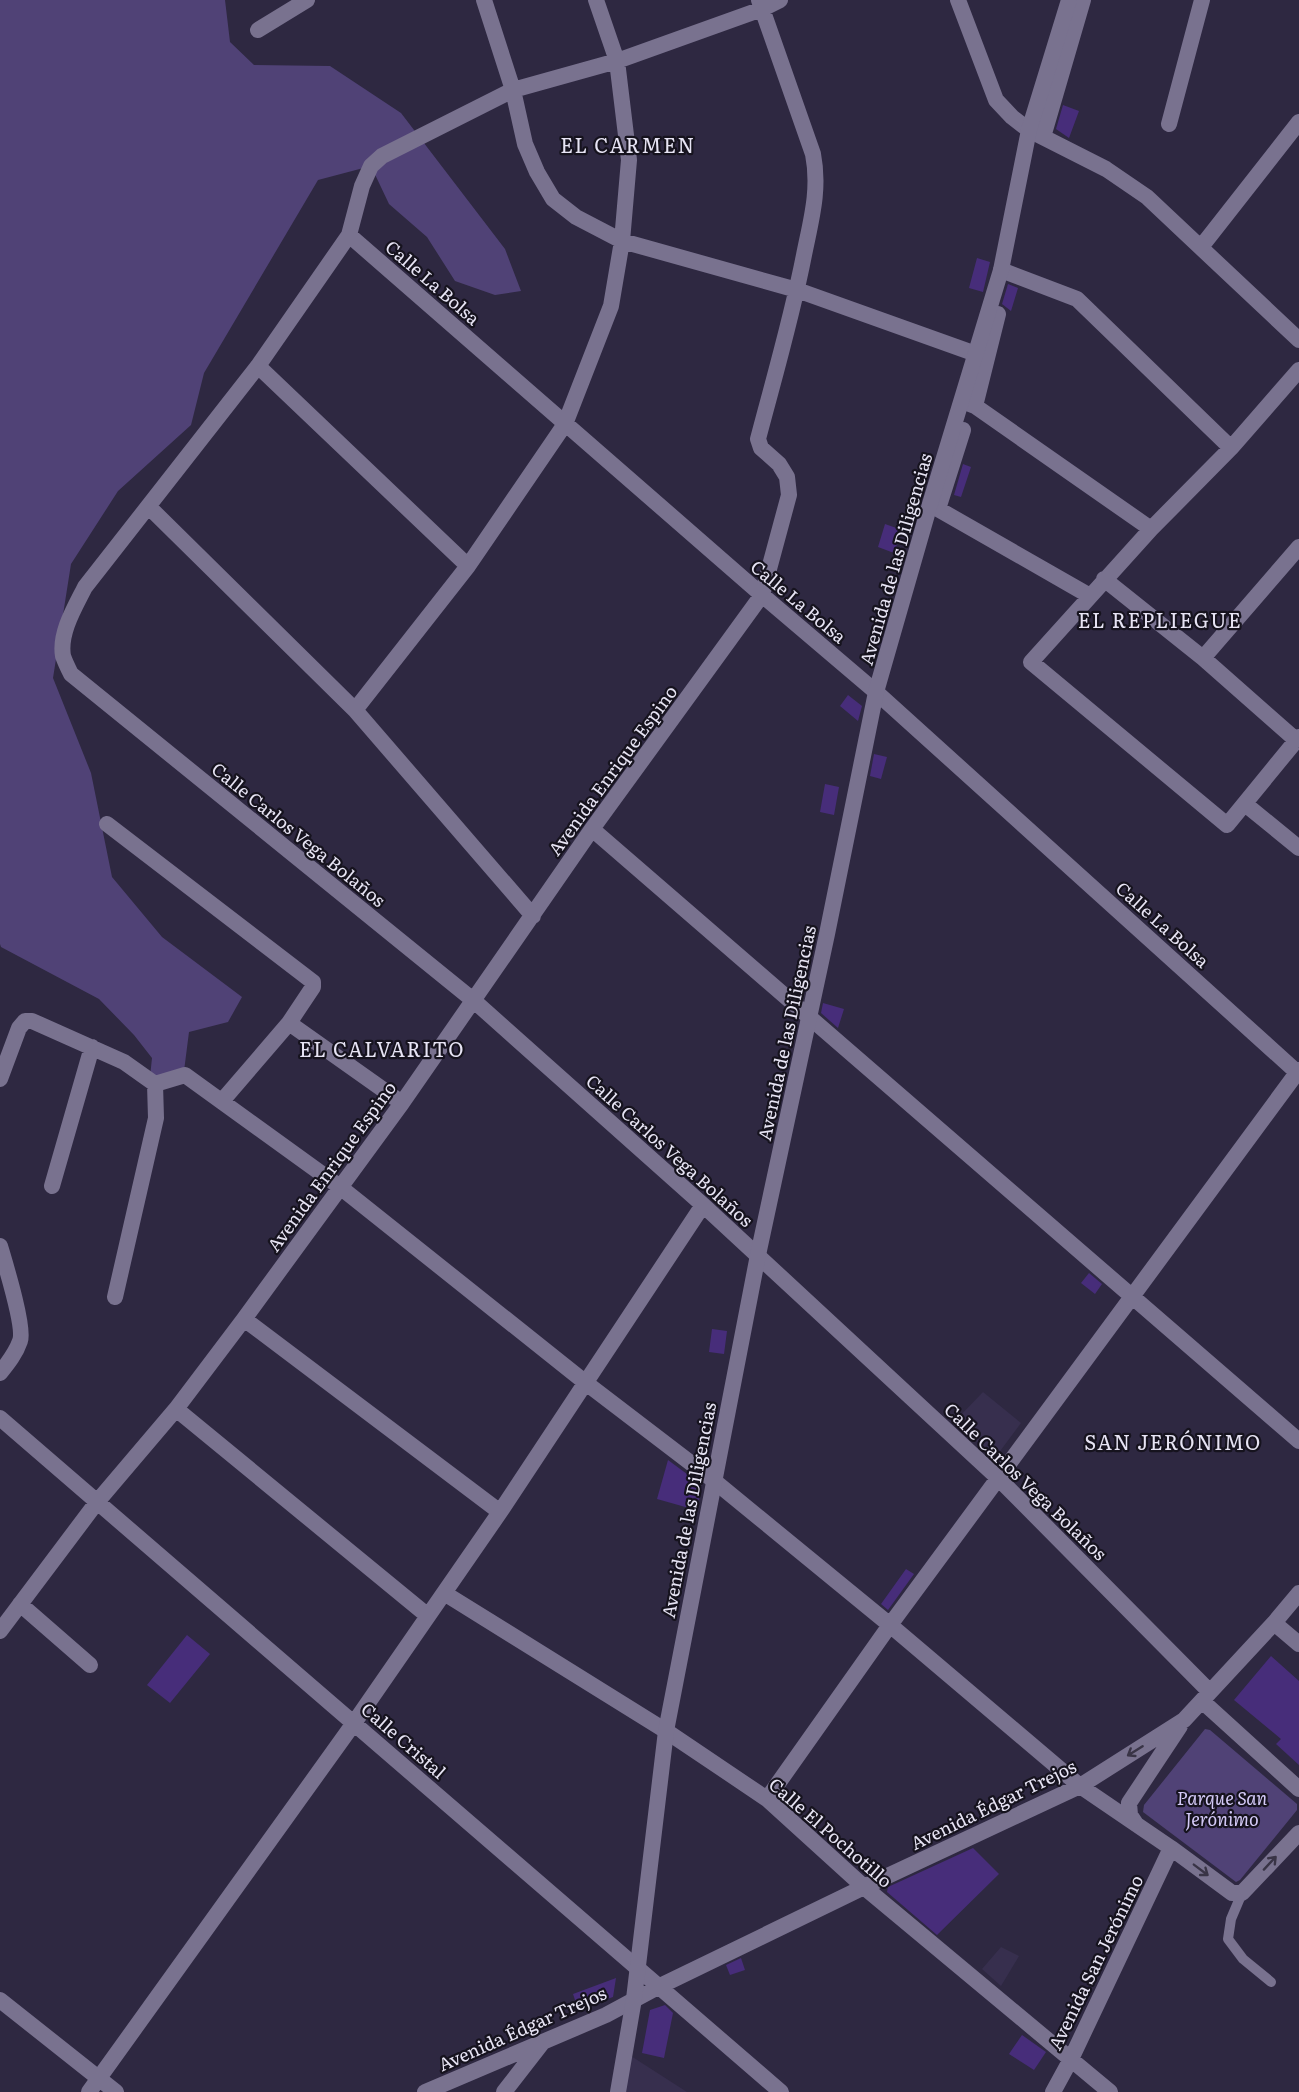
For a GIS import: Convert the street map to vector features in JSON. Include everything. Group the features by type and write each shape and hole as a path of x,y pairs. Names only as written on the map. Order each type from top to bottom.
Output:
{"street":[{"path":"258,30 307,0"},
{"path":"484,0 513,90 525,144 553,200 576,218 622,241 797,290 976,354"},
{"path":"355,710 468,566 565,424 611,306 622,241 630,160 617,61 596,0"},
{"path":"533,916 355,710 149,507 258,366 350,235 362,186 372,166 382,156 513,90 617,61 760,4 780,0"},
{"path":"958,0 996,100 1036,134 1106,169 1147,197 1299,340"},
{"name":"Avenida de las Diligencias","path":"618,2092 634,1999 666,1731 758,1255 876,692 930,504 968,404 976,354 1001,270 1069,0"},
{"path":"1036,134 1083,0"},
{"path":"1168,124 1202,0"},
{"path":"760,4 813,154 817,175 815,204 797,290 758,439 762,448 779,464 787,477 789,495 762,595"},
{"path":"1201,247 1299,122"},
{"name":"Calle La Bolsa","path":"350,235 876,692 1298,1072"},
{"path":"1001,270 1077,299 1232,448"},
{"path":"998,314 968,404 1151,529"},
{"path":"258,366 468,566"},
{"path":"1104,579 1203,658 1298,739 1227,825 1031,662 1104,579 1232,448 1299,370"},
{"path":"963,430 938,509 1090,596"},
{"name":"Calle Carlos Vega Bolaños","path":"149,507 85,587 73,612 65,634 63,655 71,674 473,1000 703,1204 999,1479 1206,1696 1299,1789"},
{"path":"1203,658 1299,547"},
{"name":"Avenida Enrique Espino","path":"0,1631 97,1502 176,1409 244,1319 402,1103 592,829 762,595"},
{"path":"1245,804 1299,848"},
{"path":"107,824 311,979 313,987 289,1023 222,1101"},
{"path":"592,829 1299,1441"},
{"path":"0,1079 19,1028 25,1021 32,1021 124,1062 155,1084"},
{"path":"289,1023 402,1103"},
{"path":"52,1186 92,1047"},
{"path":"768,1799 890,1626 1298,1072"},
{"path":"155,1084 185,1075 340,1187 586,1383 713,1480 1080,1786 1172,1848 1232,1893 1236,1895 1242,1893 1299,1833"},
{"path":"115,1297 156,1118 155,1084"},
{"path":"94,2085 354,1723 500,1512 703,1204"},
{"path":"0,1246 16,1307 21,1340 10,1361 0,1373"},
{"path":"244,1319 500,1512"},
{"path":"176,1409 428,1616"},
{"name":"Calle Cristal","path":"0,1418 781,2092"},
{"name":"Calle El Pochotillo","path":"444,1593 666,1731 768,1799 864,1887 1110,2092"},
{"name":"Avenida Édgar Trejos","path":"425,2092 606,2015 658,1987 864,1887 1080,1786 1184,1720 1299,1593"},
{"path":"20,1604 90,1665"},
{"path":"1274,1623 1299,1644"},
{"path":"1136,1824 1130,1815 1129,1808 1133,1795 1184,1720"},
{"path":"1100,1799 1114,1803 1122,1802 1133,1795"},
{"name":"Avenida San Jerónimo","path":"1053,2092 1172,1848"},
{"path":"0,2000 94,2085 116,2092"},
{"path":"504,2092 543,2041"}],"lane":[{"path":"1242,1893 1231,1919 1228,1940 1243,1959 1271,1982"}],"shaded area":[{"path":"983,1392 1021,1423 995,1458 963,1429 966,1424 958,1418"},
{"path":"1001,1947 1019,1956 1001,1986 982,1969"},
{"path":"631,2056 687,2092 625,2092"}],"green space":[{"path":"0,0 225,0 230,42 254,65 330,66 401,113 505,249 521,291 495,295 455,281 427,237 389,204 371,166 318,180 204,373 191,425 118,491 71,564 53,678 91,773 112,877 162,937 242,997 228,1022 189,1032 184,1071 150,1077 152,1058 134,1035 99,999 1,947 0,944"},
{"name":"Parque San Jerónimo","path":"1205,1729 1210,1730 1297,1804 1297,1810 1236,1882 1143,1812 1144,1805"}],"building":[{"path":"1063,105 1079,111 1069,138 1056,129"},
{"path":"977,258 990,262 983,292 969,288"},
{"path":"1008,284 1018,288 1011,311 1002,304"},
{"path":"963,464 971,467 961,497 954,495"},
{"path":"885,524 902,530 894,553 878,547"},
{"path":"848,695 862,706 858,721 840,706"},
{"path":"874,754 887,757 881,779 870,776"},
{"path":"825,784 839,787 834,815 820,812"},
{"path":"823,1003 844,1009 838,1028 821,1013"},
{"path":"1089,1273 1102,1284 1095,1294 1081,1283"},
{"path":"712,1329 727,1331 724,1354 709,1352"},
{"path":"668,1460 702,1488 696,1510 657,1499"},
{"path":"906,1569 914,1574 888,1610 881,1604"},
{"path":"187,1635 210,1654 170,1703 147,1685"},
{"path":"1271,1656 1299,1681 1299,1765 1276,1744 1281,1739 1234,1700"},
{"path":"973,1848 999,1874 937,1935 887,1892 888,1887"},
{"path":"741,1958 745,1970 730,1975 726,1965"},
{"path":"616,1978 613,1997 578,2009 573,1994"},
{"path":"665,2005 673,2013 664,2058 642,2053 650,2010"},
{"path":"1022,2035 1046,2052 1034,2070 1009,2054"}],"district":[{"name":"EL CARMEN","path":"628,144"},
{"name":"EL REPLIEGUE","path":"1160,619"},
{"name":"EL CALVARITO","path":"382,1048"},
{"name":"SAN JERÓNIMO","path":"1173,1441"}]}
